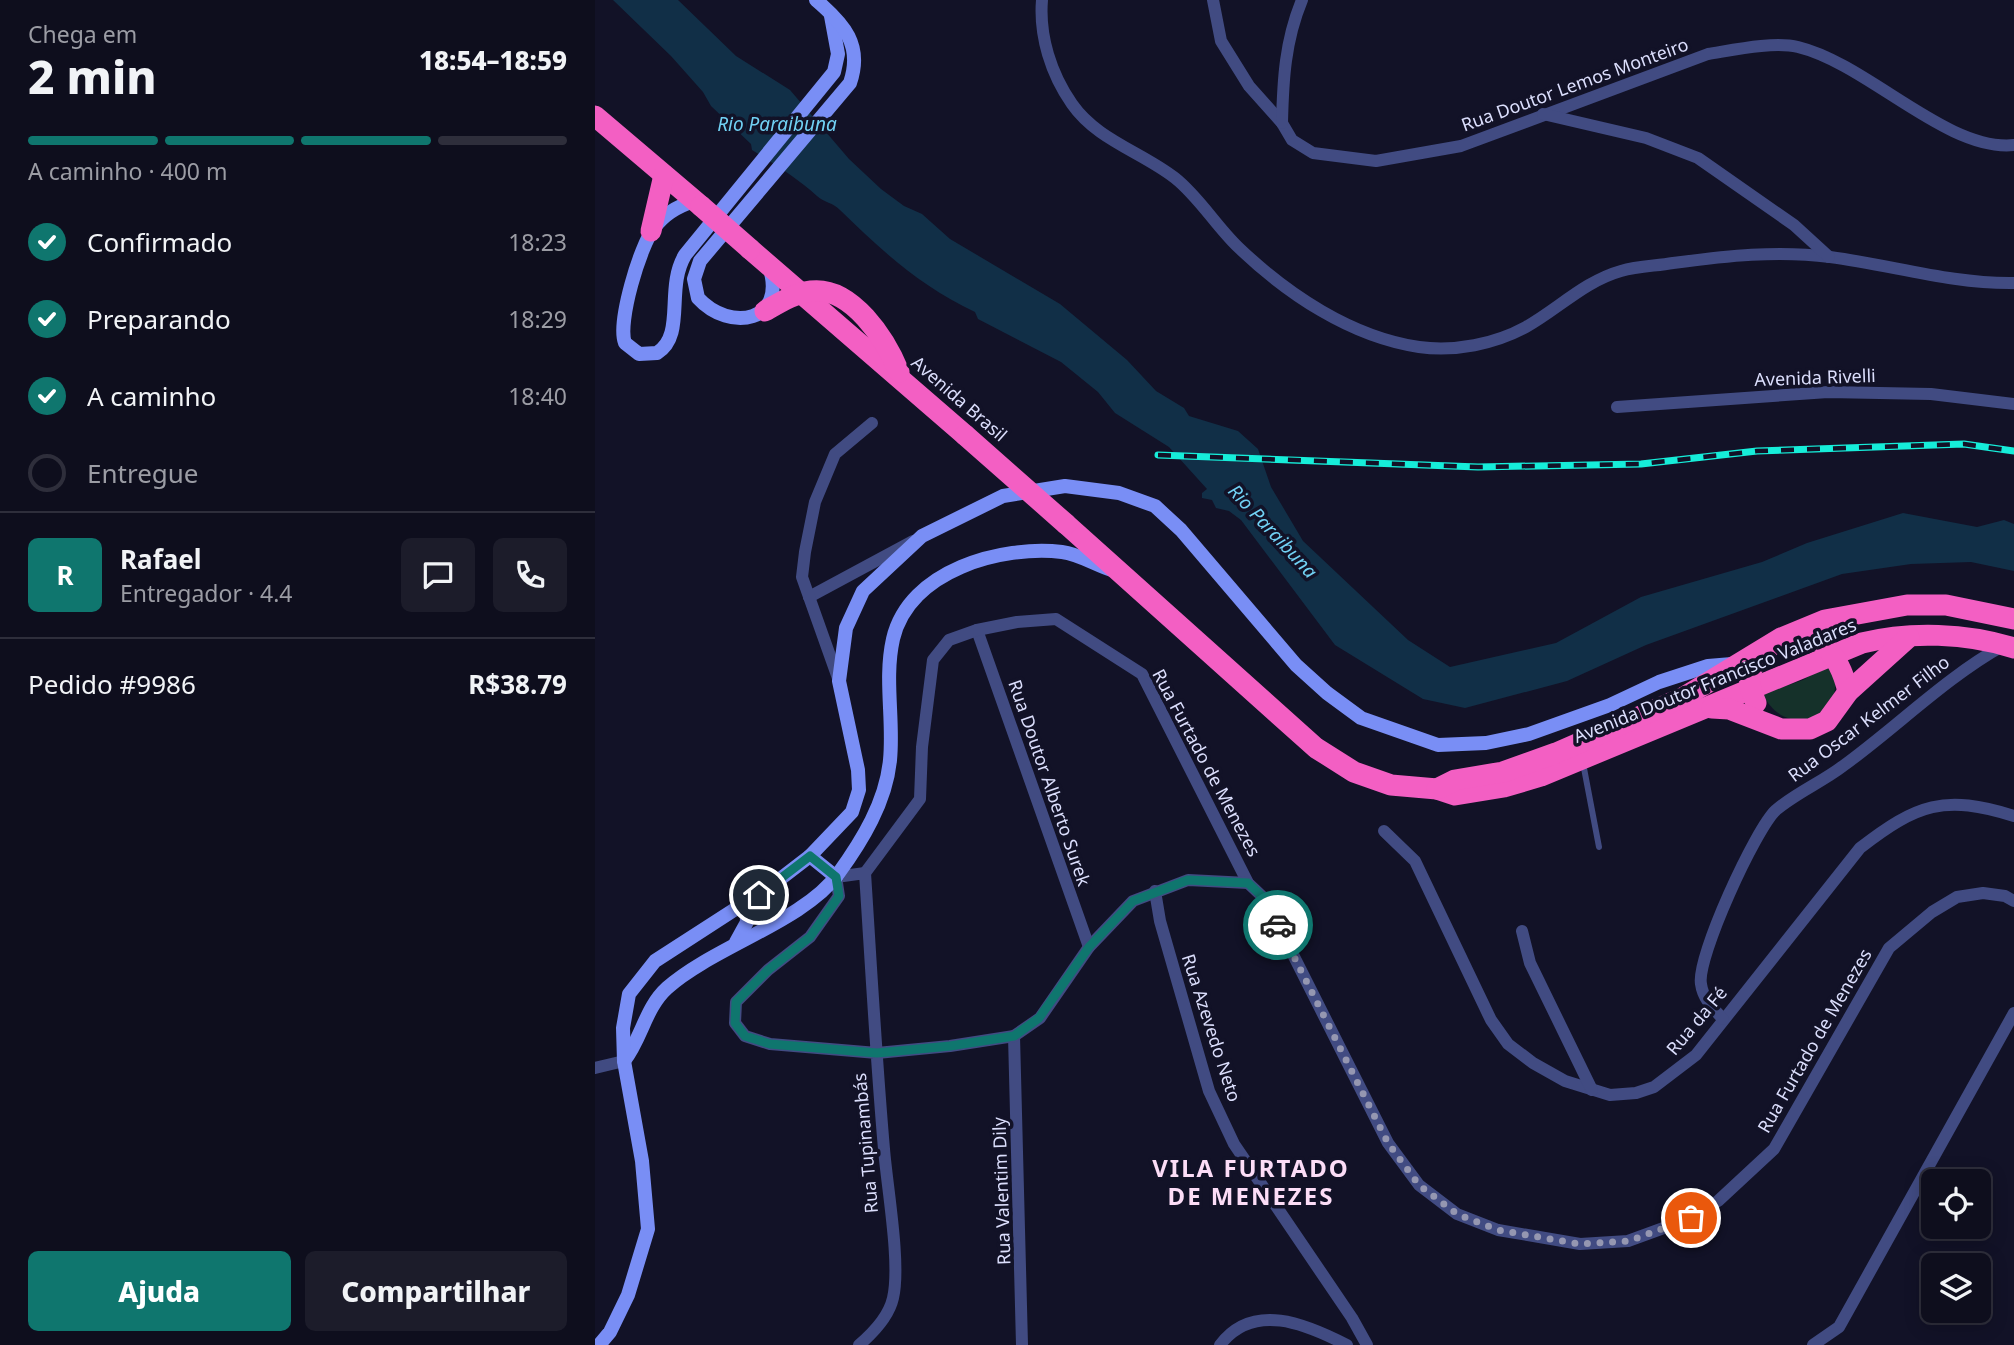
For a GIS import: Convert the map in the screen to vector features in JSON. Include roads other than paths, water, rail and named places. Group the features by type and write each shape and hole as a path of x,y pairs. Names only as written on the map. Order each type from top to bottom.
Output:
{"highway":[{"path":"595,116 801,293 765,311"},
{"path":"651,231 664,175"},
{"name":"Avenida Brasil","path":"801,293 827,292 855,309 886,344 903,380 1118,572"},
{"name":"Avenida Doutor Francisco Valadares","path":"1118,572 1316,748 1354,772 1379,780 1455,794 1474,793 1541,776 1835,654 1885,637 1951,636 2009,647"},
{"name":"Avenida Doutor Francisco Valadares","path":"1437,789 1455,780 1527,765 1590,738 1684,696 1781,638 1825,620 1907,605 1946,605 2014,619"},
{"path":"1772,725 1751,691 1750,677 1755,664 1781,638 1802,635 1815,638 1835,654 1848,692"},
{"path":"1710,708 1730,709 1789,729 1810,729 1827,721 1848,692 1909,637"},
{"path":"1582,760 1590,738"}],"main road":[{"path":"768,264 773,283 765,311 734,318 714,312 698,298 694,279 700,261 842,94 854,71 855,56 846,28 816,0"},
{"path":"698,204 670,213 651,231 628,296 622,326 622,335 631,350 648,355 664,348 670,341 673,285 679,264 828,81 838,54 831,16"},
{"name":"Avenida Doutor Francisco Valadares","path":"599,1345 610,1332 628,1294 648,1229 642,1161 624,1060 623,1028 629,994 655,961 746,903 810,856 852,812 859,790 858,771 839,681 846,628 863,591 922,536 1003,496 1065,486 1110,491 1155,506 1181,530 1296,664 1327,693 1361,718 1438,745 1486,743 1529,734 1610,705 1659,682 1708,666 1738,663"},
{"name":"Avenida Doutor Francisco Valadares","path":"624,1060 636,1046 648,1013 658,997 686,973 808,902 836,877 879,805 890,760 888,679 893,636 910,604 948,572 984,557 1024,550 1066,552 1118,572"},
{"path":"810,856 836,877"},
{"path":"733,945 745,931 746,903"}],"street":[{"path":"1042,0 1040,23 1049,58 1071,103 1087,123 1176,178 1239,247 1308,303 1368,333 1419,347 1459,348 1497,340 1526,327 1579,291 1622,271 1747,253 1829,257 1924,276 2014,283"},
{"name":"Rua Doutor Lemos Monteiro","path":"1213,0 1221,41 1249,86 1282,123 1291,140 1313,153 1376,161 1461,146 1708,54 1742,48 1795,46 1832,58 1972,140 2014,145"},
{"path":"1282,123 1283,81 1289,31 1302,0"},
{"path":"1543,114 1646,138 1697,158 1794,225 1829,257"},
{"name":"Avenida Rivelli","path":"1617,407 1829,392 1931,394 2014,404"},
{"path":"839,681 802,577 815,502 835,454 872,423"},
{"path":"809,597 922,536"},
{"name":"Rua Furtado de Menezes","path":"865,873 920,799 922,747 933,660 949,640 977,630 1017,622 1056,619 1142,674 1248,883 1265,899 1388,1143 1419,1185 1457,1214 1498,1230 1580,1244 1629,1241 1691,1218 1718,1201 1774,1149 1889,948 1931,912 1957,897 1983,893 2005,896 2014,901"},
{"name":"Rua Doutor Alberto Surek","path":"977,630 1089,947"},
{"name":"Rua Oscar Kelmer Filho","path":"1723,1019 1706,1001 1700,982 1710,940 1747,856 1774,812 1842,766 1973,663 2009,647"},
{"name":"Rua da Fé","path":"1384,831 1415,861 1491,1020 1508,1044 1544,1069 1610,1095 1636,1093 1654,1087 1696,1055 1860,848 1889,825 1919,808 1947,804 1975,805 2014,816"},
{"path":"865,873 836,877 839,896 810,937 768,970 736,1002 735,1023 745,1036 770,1044 877,1053 1014,1036 1039,1018 1089,947 1133,901 1188,880 1248,883"},
{"name":"Rua Tupinambás","path":"859,1345 883,1319 893,1298 893,1257 865,873"},
{"name":"Rua Azevedo Neto","path":"1155,891 1160,921 1209,1091 1234,1143 1352,1318 1367,1345"},
{"path":"1522,930 1529,963 1558,1016 1592,1090"},
{"path":"1813,1345 1839,1327 2014,1013"},
{"name":"Rua Valentim Dily","path":"1014,1036 1021,1219 1022,1345"},
{"path":"595,1068 624,1060"},
{"path":"1220,1345 1232,1328 1258,1321 1282,1320 1315,1329 1347,1345"}],"lane":[{"path":"1582,760 1599,847"}],"water":[{"name":"Rio Paraibuna","path":"613,0 678,0 736,56 790,90 849,159 881,189 904,206 922,214 950,239 1060,304 1127,360 1156,391 1184,408 1189,416 1238,431 1258,449 1271,487 1303,541 1408,640 1450,667 1556,643 1641,597 1762,562 1807,543 1903,513 1977,527 2004,520 2014,524 2014,571 1971,562 1911,564 1842,574 1646,645 1567,681 1465,708 1423,699 1335,645 1241,520 1229,511 1216,508 1212,500 1202,498 1202,493 1207,489 1169,447 1115,413 1098,392 1061,362 978,319 975,312 919,279 838,208 819,198 794,177 752,150 751,144 711,106 703,92 671,56"}],"railway":[{"path":"1158,455 1478,467 1641,464 1757,451 1964,444 2014,451"}],"district":[{"name":"VILA FURTADO DE MENEZES","path":"1251,1183"}]}
